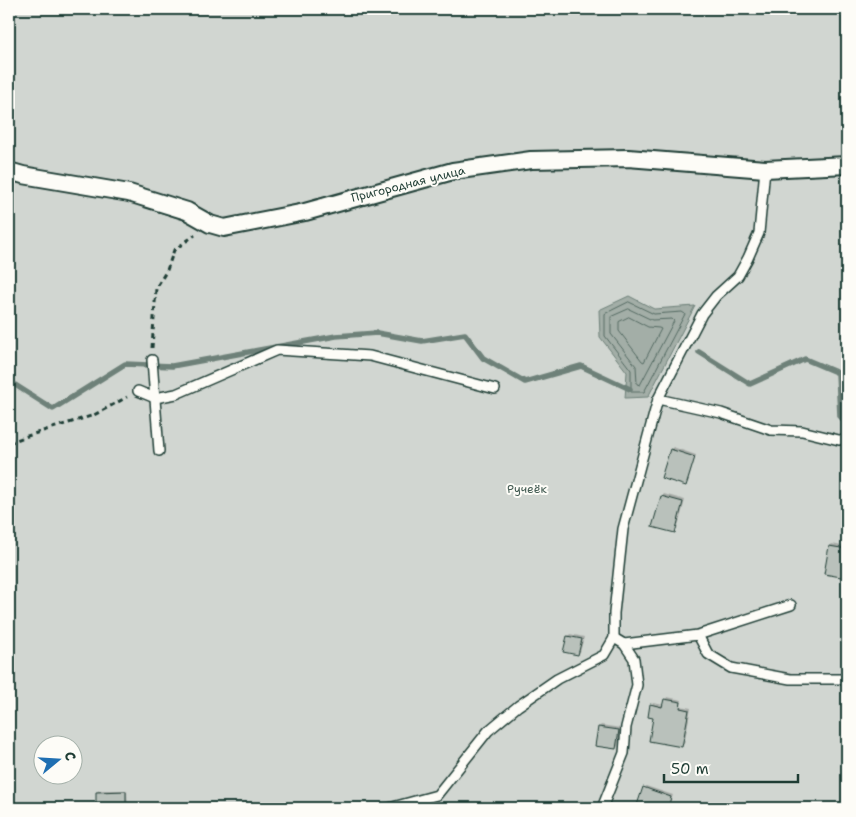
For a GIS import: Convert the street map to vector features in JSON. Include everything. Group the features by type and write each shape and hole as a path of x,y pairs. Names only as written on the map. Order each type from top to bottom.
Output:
{"street":[{"name":"Пригородная улица","path":"9,171 129,194 187,211 210,224 224,228 305,212 452,171 531,160 628,158 765,169 847,165"}],"lane":[{"path":"389,808 437,795 488,731 518,706 557,679 604,655 614,638 614,613 623,529 658,399 702,314 716,296 738,276 748,258 758,233 765,169"},
{"path":"138,391 155,398 176,394 277,350 370,356 495,389"},
{"path":"152,360 159,450"},
{"path":"658,399 721,413 771,430 802,431 839,440"},
{"path":"624,644 698,635 791,605"},
{"path":"698,635 708,654 731,668 790,679 847,679"},
{"path":"602,808 624,753 626,727 637,685 634,659 624,644 614,638"}],"path":[{"path":"152,360 156,288 167,270 174,250 210,224"},
{"path":"9,443 94,415 138,391"}],"green space":[{"path":"9,9 847,9 847,158 743,163 535,157 310,207 225,222 9,167"},
{"name":"Ручеёк","path":"536,164 847,170 847,808 9,808 9,177 132,203 225,234 450,177"}],"water":[{"path":"629,296 654,309 695,306 648,397 625,398 627,372 600,337 599,310"}],"building":[{"path":"670,449 695,457 686,486 661,478"},
{"path":"661,496 683,502 675,533 652,527"},
{"path":"829,546 847,549 847,578 824,574"},
{"path":"567,636 582,639 578,655 563,652"},
{"path":"664,699 681,702 680,708 689,710 682,747 649,741 653,718 648,717 650,704 662,707"},
{"path":"598,727 619,730 616,749 595,746"},
{"path":"643,787 671,797 668,808 636,808"},
{"path":"126,791 126,808 96,808 96,792"}],"waterway":[{"path":"9,381 53,409 125,364 172,366 336,336 377,333 422,341 465,334 483,358 525,382 581,366 630,389"},
{"path":"699,352 750,384 805,359 838,373 840,416 847,424"}]}
